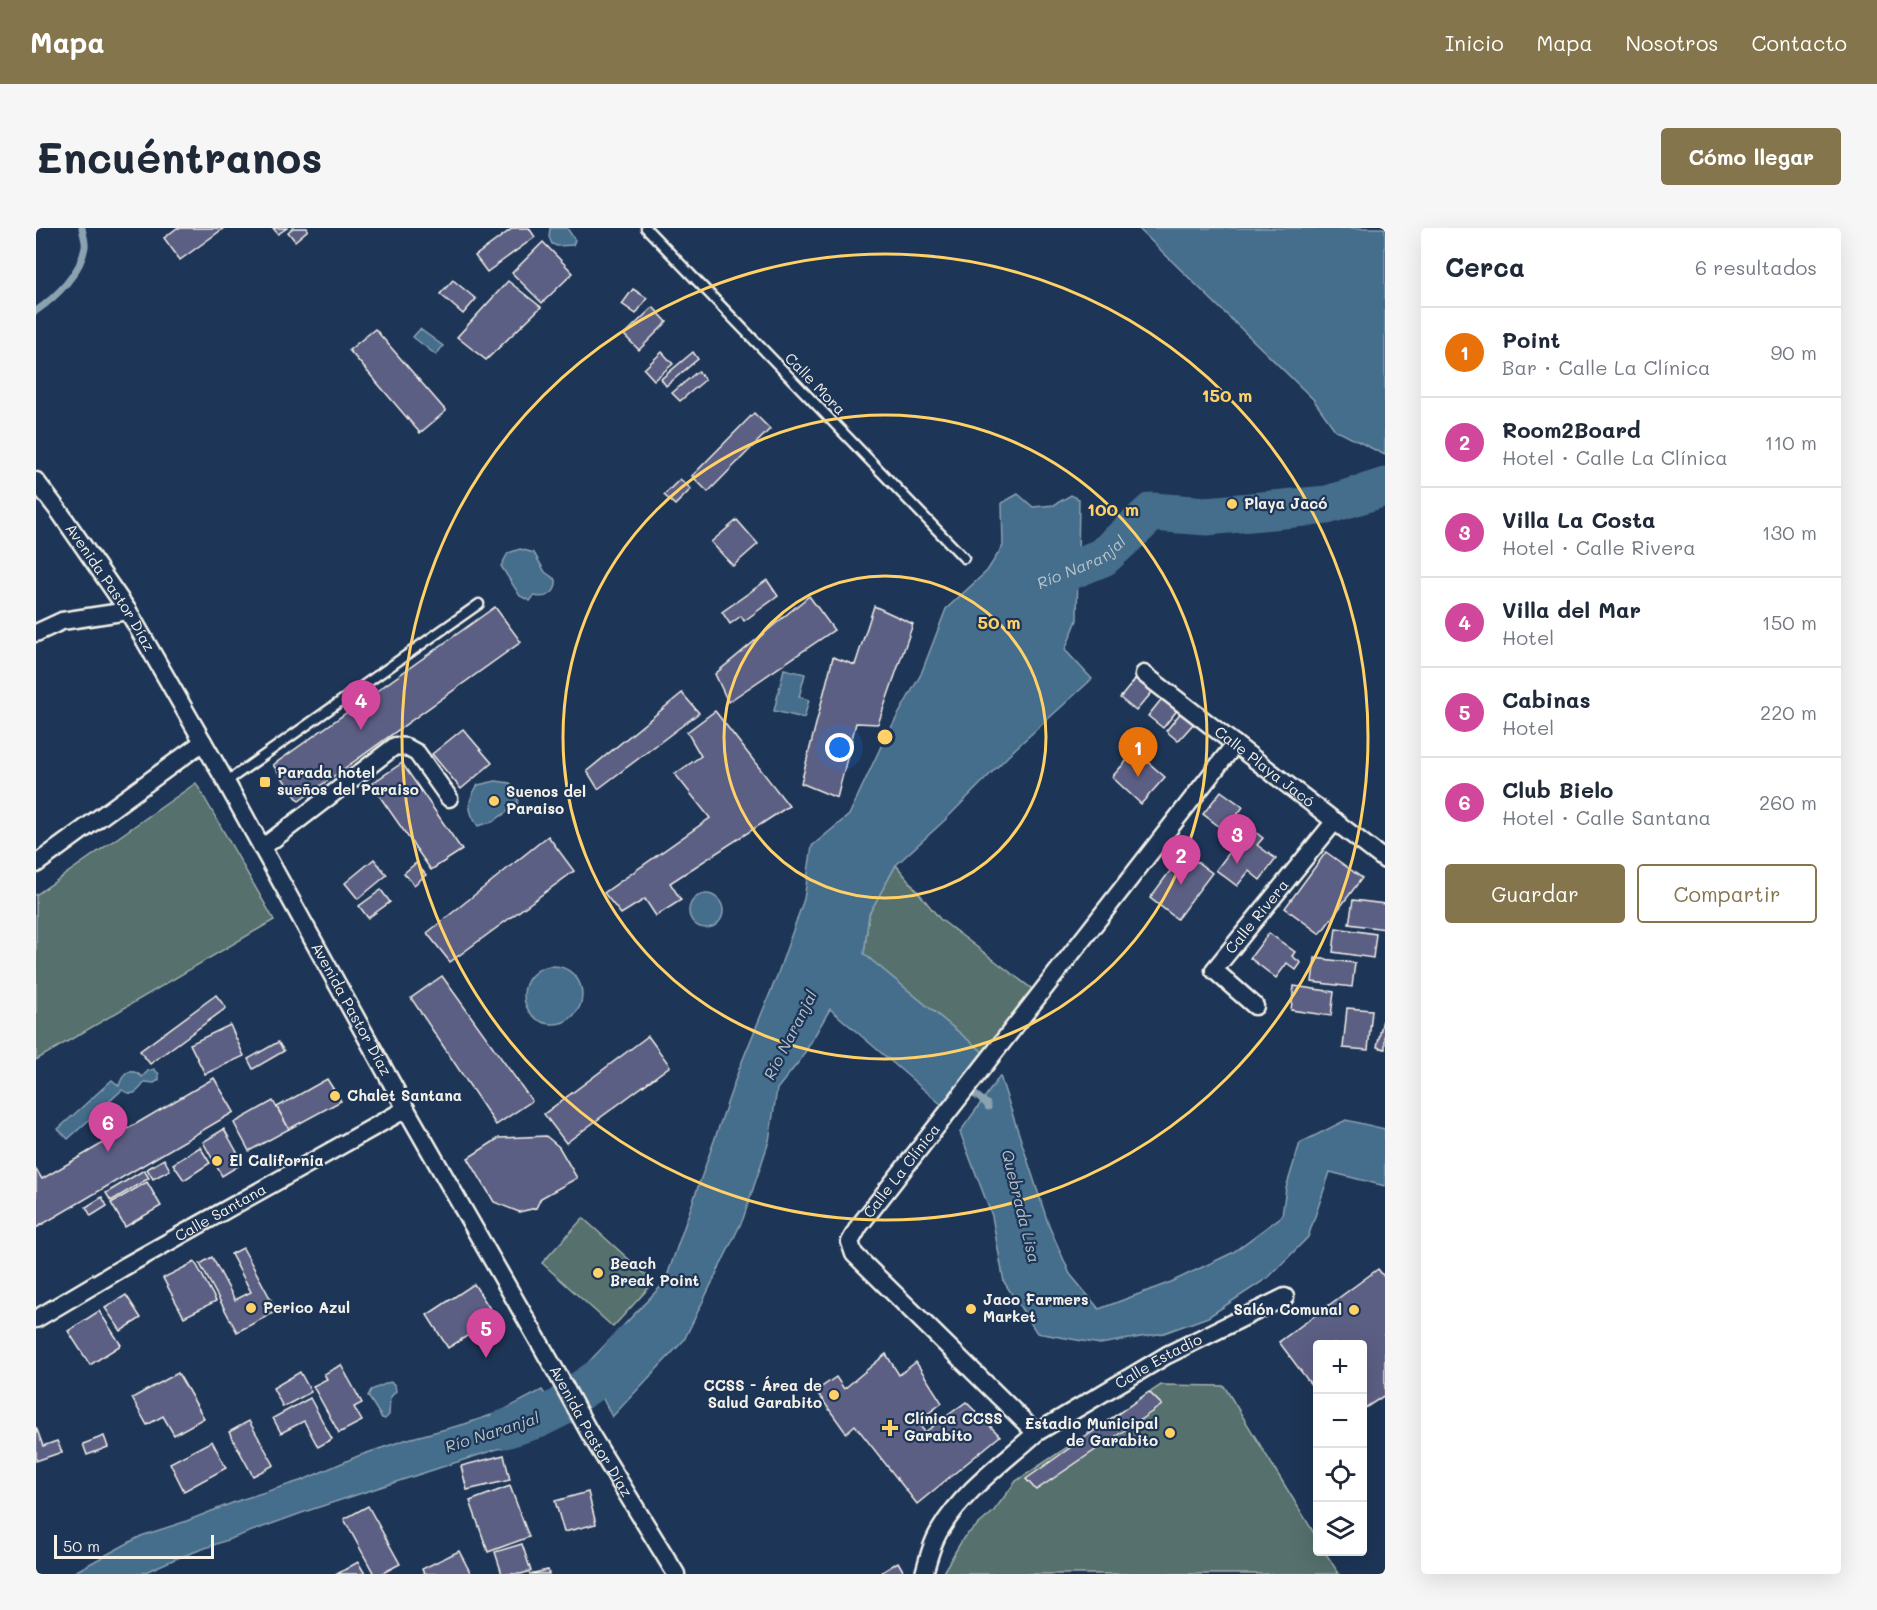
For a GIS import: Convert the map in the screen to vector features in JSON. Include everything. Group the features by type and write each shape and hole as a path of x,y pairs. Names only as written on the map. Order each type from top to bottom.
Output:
{"street":[{"name":"Avenida Pastor Díaz","path":"36,481 128,611 589,1432 676,1574"},
{"path":"36,633 62,621 128,611"},
{"name":"Calle Playa Jacó","path":"1144,674 1385,860"},
{"path":"36,864 203,742"},
{"name":"Calle La Clínica","path":"1036,1433 862,1263 854,1254 850,1242 853,1234 1235,744"},
{"path":"262,848 395,746 406,747 417,753 449,798"},
{"name":"Calle Rivera","path":"1255,1006 1214,970 1335,821"},
{"name":"Calle Santana","path":"36,1319 122,1268 406,1109"},
{"name":"Calle Estadio","path":"1036,1433 1167,1356 1285,1297"},
{"path":"924,1574 939,1530 961,1500 1036,1433"}],"lane":[{"name":"Calle Mora","path":"646,228 964,558"},
{"path":"226,782 479,604"}],"green space":[{"path":"196,783 274,920 36,1060 36,895"},
{"path":"896,865 940,919 1032,989 984,1053 864,954 869,914"},
{"name":"Beach Break Point","path":"583,1218 654,1282 613,1327 542,1263"},
{"name":"Estadio Municipal de Garabito","path":"1161,1385 1224,1386 1313,1531 1313,1556 1328,1556 1339,1574 942,1574 964,1537 993,1512 1016,1481"}],"water":[{"path":"550,228 567,228 575,240 573,245 552,244 549,237"},
{"path":"1138,228 1385,228 1385,455 1335,430 1313,399"},
{"path":"420,329 443,346 436,355 413,337"},
{"path":"1018,494 1033,507 1054,505 1071,495 1079,499 1077,620 1065,650 1092,679 1016,748 945,820 896,865 869,914 864,954 984,1053 943,1106 830,1009 801,1059 777,1089 769,1141 743,1219 684,1340 612,1417 586,1365 665,1282 739,1069 777,976 804,899 812,846 849,815 883,742 921,674 946,609 987,571 1003,546 1002,503"},
{"path":"520,549 534,553 545,572 556,580 553,592 547,596 534,596 530,601 520,596 501,566 508,553"},
{"path":"784,669 805,674 799,697 809,700 804,718 774,711"},
{"name":"Suenos del Paraiso","path":"496,781 510,783 519,794 517,805 492,822 478,826 470,810 472,796 478,785"},
{"path":"706,894 718,899 723,911 718,923 706,928 694,923 689,911 694,899"},
{"path":"547,966 559,966 574,974 582,989 582,1001 574,1016 559,1024 547,1024 532,1016 524,1001 524,989 532,974"},
{"path":"154,1069 159,1074 159,1080 154,1083 145,1082 138,1091 133,1093 122,1090 68,1139 58,1129 112,1080 119,1086 122,1078 128,1073 134,1072 142,1077"},
{"path":"1000,1076 1049,1226 1070,1274 1099,1309 1171,1282 1232,1253 1282,1216 1286,1188 1300,1143 1346,1120 1385,1129 1385,1186 1330,1172 1308,1237 1269,1277 1208,1317 1164,1333 1100,1344 1037,1333 1004,1282 992,1216 960,1132"},
{"path":"390,1382 395,1385 396,1391 390,1398 389,1415 385,1419 382,1418 368,1396 371,1390"},
{"path":"542,1390 563,1422 545,1436 494,1450 310,1510 175,1559 141,1574 71,1574 141,1536 303,1480 358,1456 500,1412"}],"building":[{"path":"177,228 224,228 180,260 164,238"},
{"path":"273,228 287,228 278,234"},
{"path":"293,228 307,228 308,230 295,241 288,232"},
{"path":"513,228 529,228 535,237 487,272 475,256"},
{"path":"543,242 573,273 542,303 512,273"},
{"path":"453,280 476,299 463,314 440,294"},
{"path":"508,281 541,307 486,360 457,337"},
{"path":"633,289 647,298 636,314 622,304"},
{"path":"653,307 667,322 639,350 624,335"},
{"path":"375,329 446,411 420,433 349,350"},
{"path":"662,352 673,364 654,380 644,369"},
{"path":"693,352 698,359 666,386 661,379"},
{"path":"698,371 705,380 680,401 672,393"},
{"path":"754,413 770,429 708,492 692,476"},
{"path":"680,479 691,489 675,505 664,495"},
{"path":"737,520 758,544 733,566 711,542"},
{"path":"767,580 778,596 744,621 741,616 730,624 722,612"},
{"path":"809,596 834,630 728,702 715,674"},
{"path":"874,606 913,624 878,724 856,723 837,798 801,783 833,657 855,665"},
{"path":"495,607 521,642 299,801 273,765"},
{"path":"1138,676 1154,690 1136,711 1120,698"},
{"path":"682,693 699,713 598,789 587,771"},
{"path":"1164,696 1179,708 1163,728 1148,716"},
{"path":"715,711 789,806 670,883 681,900 656,916 645,899 621,914 604,893 710,818 675,774 701,756 687,732"},
{"path":"1182,711 1195,722 1178,741 1166,731"},
{"path":"463,729 492,763 461,789 432,754"},
{"path":"1135,751 1165,777 1141,804 1112,777"},
{"path":"402,763 462,850 431,870 371,784"},
{"path":"1221,791 1243,807 1225,831 1203,814"},
{"path":"1249,827 1263,838 1257,845 1276,859 1260,880 1249,871 1237,886 1216,870"},
{"path":"548,836 574,871 450,962 427,933"},
{"path":"1184,852 1212,873 1177,919 1150,898"},
{"path":"1326,852 1362,878 1320,934 1285,908"},
{"path":"374,859 387,875 358,899 345,883"},
{"path":"416,863 426,875 414,885 404,873"},
{"path":"381,890 390,902 368,918 359,906"},
{"path":"1353,900 1385,904 1385,929 1349,924"},
{"path":"1336,928 1376,934 1373,958 1333,952"},
{"path":"1269,933 1295,952 1292,956 1301,963 1296,970 1287,963 1276,978 1250,958"},
{"path":"1315,958 1355,963 1352,987 1312,982"},
{"path":"442,976 532,1101 496,1125 411,998"},
{"path":"1294,986 1334,992 1331,1016 1291,1010"},
{"path":"216,995 226,1008 150,1064 140,1051"},
{"path":"1347,1008 1372,1010 1368,1050 1343,1048"},
{"path":"1385,1010 1385,1049 1377,1047"},
{"path":"230,1025 244,1056 205,1074 190,1044"},
{"path":"648,1036 670,1066 566,1143 544,1114"},
{"path":"278,1042 284,1051 253,1069 248,1059"},
{"path":"214,1078 234,1112 36,1228 36,1169 42,1179"},
{"path":"327,1079 341,1101 289,1129 277,1107"},
{"path":"273,1101 289,1129 249,1151 234,1123"},
{"path":"224,1129 243,1163 222,1176 203,1142"},
{"path":"546,1136 559,1147 577,1178 541,1198 536,1208 519,1212 494,1202 468,1158 499,1138"},
{"path":"200,1147 210,1163 184,1180 173,1164"},
{"path":"164,1159 170,1170 153,1179 147,1169"},
{"path":"144,1170 149,1178 111,1201 106,1193"},
{"path":"147,1182 161,1206 125,1227 111,1203"},
{"path":"102,1197 107,1206 91,1216 86,1207"},
{"path":"243,1248 277,1311 237,1332 200,1264 212,1257 235,1300 251,1292 231,1254"},
{"path":"195,1262 216,1301 184,1317 163,1278"},
{"name":"Salón Comunal","path":"1378,1269 1385,1278 1385,1395 1367,1407 1367,1340 1313,1340 1313,1387 1279,1342"},
{"path":"474,1284 496,1318 448,1348 427,1315"},
{"path":"126,1295 141,1318 121,1331 105,1308"},
{"path":"99,1311 121,1345 90,1365 68,1331"},
{"name":"Clínica CCSS Garabito","path":"886,1354 899,1375 916,1362 942,1403 917,1422 925,1432 966,1402 1000,1436 917,1504 855,1425 846,1433 816,1391 836,1377 844,1389"},
{"path":"341,1365 362,1403 354,1407 362,1421 339,1433 313,1386 327,1379 324,1374"},
{"path":"300,1372 311,1392 283,1407 273,1388"},
{"path":"178,1373 204,1418 174,1435 163,1416 147,1425 132,1398"},
{"path":"1149,1392 1162,1405 1036,1490 1026,1479"},
{"path":"310,1398 332,1439 318,1447 304,1421 281,1433 273,1418"},
{"path":"249,1421 274,1465 253,1476 229,1432"},
{"path":"36,1427 43,1446 57,1441 62,1452 36,1461"},
{"path":"104,1436 108,1447 87,1455 83,1444"},
{"path":"212,1441 226,1468 184,1491 170,1463"},
{"path":"504,1455 510,1480 467,1490 461,1466"},
{"path":"510,1486 529,1537 488,1552 470,1501"},
{"path":"588,1492 596,1524 564,1532 555,1501"},
{"path":"368,1506 400,1564 381,1574 374,1574 344,1519"},
{"path":"522,1544 531,1571 521,1574 502,1574 495,1552"},
{"path":"459,1551 471,1574 424,1574 422,1569"},
{"path":"358,1562 365,1574 337,1574"},
{"path":"898,1562 905,1574 879,1574"},
{"path":"548,1570 549,1574 529,1574"}],"waterway":[{"path":"36,311 66,284 83,257 85,245 82,228"},
{"name":"Río Naranjal","path":"1030,587 1103,557 1152,512 1207,516 1327,505 1385,487"},
{"name":"Quebrada Lisa","path":"968,1089 988,1107"},
{"name":"Río Naranjal","path":"505,1429 537,1419 561,1407 571,1397 609,1371 632,1343"}],"place":[{"name":"Playa Jacó","path":"1232,504"},
{"name":"Villa del Mar","path":"361,730"},
{"name":"Point","path":"1138,777"},
{"name":"Parada hotel sueños del Paraiso","path":"265,782"},
{"name":"Suenos del Paraiso","path":"494,801"},
{"name":"Villa La Costa","path":"1237,864"},
{"name":"Room2Board","path":"1181,885"},
{"name":"Chalet Santana","path":"335,1096"},
{"name":"Club Bielo","path":"108,1152"},
{"name":"El California","path":"217,1161"},
{"name":"Beach Break Point","path":"598,1273"},
{"name":"Perico Azul","path":"251,1308"},
{"name":"Jaco Farmers Market","path":"971,1309"},
{"name":"Salón Comunal","path":"1354,1310"},
{"name":"Cabinas","path":"486,1358"},
{"name":"CCSS - Área de Salud Garabito","path":"834,1395"},
{"name":"Clínica CCSS Garabito","path":"890,1428"},
{"name":"Estadio Municipal de Garabito","path":"1170,1433"}]}
